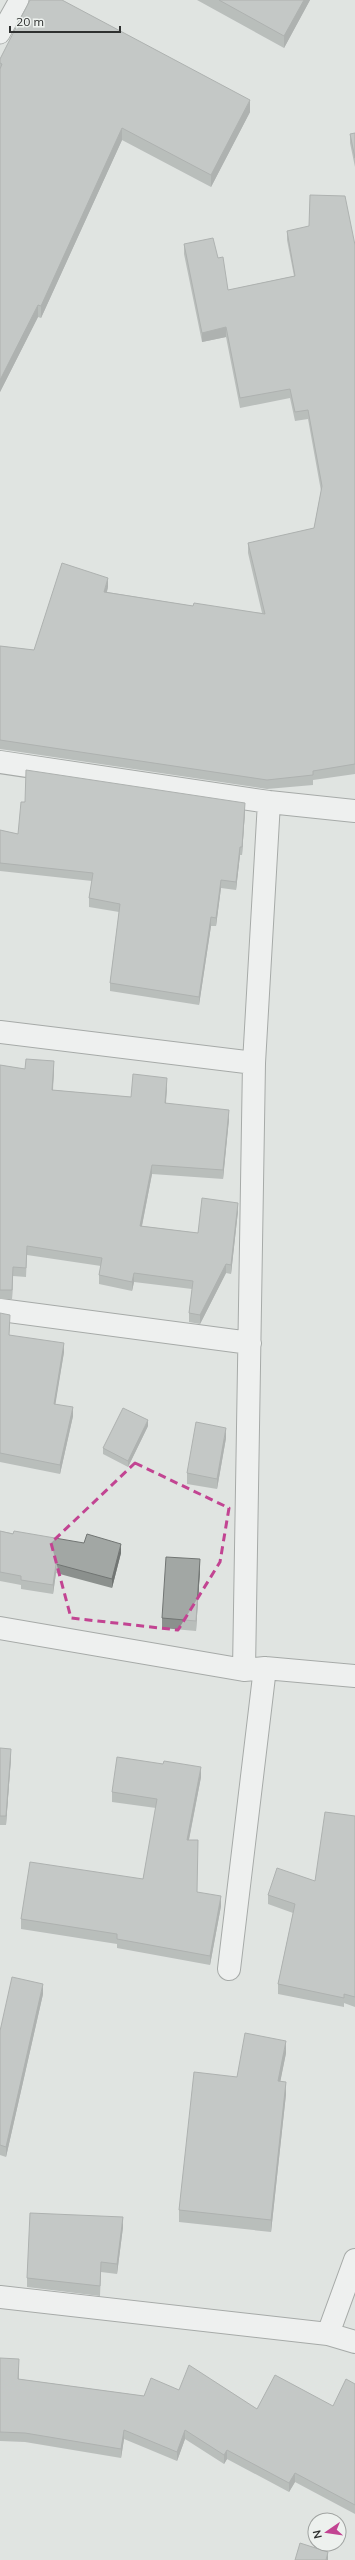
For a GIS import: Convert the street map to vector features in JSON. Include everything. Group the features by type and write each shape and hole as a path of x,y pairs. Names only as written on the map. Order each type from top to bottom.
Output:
{"street":[{"path":"0,762 269,802 355,811"},
{"path":"229,1969 255,1669 250,1343 254,1064 269,802"},
{"path":"0,1032 254,1064"},
{"path":"0,1310 250,1343"},
{"path":"0,1628 255,1669 355,1676"},
{"path":"328,2334 355,2260"},
{"path":"0,2297 328,2334 355,2342"}],"lane":[{"path":"0,34 19,0"}],"highlighted area":[{"path":"135,1463 229,1508 220,1562 178,1630 71,1618 51,1543"}],"building":[{"path":"30,0 62,0 250,100 211,175 122,128 41,306 38,305 0,380 0,69 2,64 0,63 0,59"},
{"path":"219,0 304,0 284,36"},
{"path":"355,133 355,158 350,134"},
{"path":"310,195 345,196 355,245 355,764 313,771 313,775 267,780 0,740 0,646 34,650 62,563 108,578 104,592 193,606 194,603 265,614 248,543 314,528 322,486 308,410 295,412 290,389 240,398 226,327 202,333 184,244 213,238 218,258 223,257 228,290 295,276 287,231 309,226"},
{"path":"26,770 245,803 242,847 240,847 236,882 221,880 216,918 211,917 199,997 110,983 120,904 89,898 93,873 0,863 0,830 18,834 21,802 25,802"},
{"path":"26,1059 54,1061 52,1090 131,1097 133,1074 167,1078 165,1103 229,1110 223,1170 152,1165 140,1226 198,1233 202,1198 238,1203 231,1265 226,1264 200,1315 189,1313 193,1281 134,1273 132,1282 99,1275 102,1258 27,1246 26,1268 13,1267 12,1290 0,1290 0,1065 25,1069"},
{"path":"0,1313 10,1315 9,1335 64,1343 54,1404 73,1407 60,1465 0,1453"},
{"path":"123,1408 148,1420 128,1461 103,1448"},
{"path":"196,1422 226,1428 217,1479 187,1473"},
{"path":"0,1531 13,1534 14,1531 84,1543 87,1534 121,1544 112,1579 56,1564 53,1585 21,1580 21,1576 0,1572"},
{"path":"166,1557 200,1559 196,1621 162,1618"},
{"path":"0,1748 11,1749 6,1816 0,1816"},
{"path":"117,1757 163,1764 164,1761 201,1767 187,1840 198,1840 197,1892 221,1896 210,1956 117,1939 117,1934 21,1919 30,1862 143,1879 157,1799 112,1792"},
{"path":"325,1812 355,1816 355,1997 344,1994 344,1998 278,1984 295,1904 268,1895 277,1868 315,1881"},
{"path":"12,1977 43,1984 6,2147 0,2145 0,2031"},
{"path":"245,2033 286,2041 278,2081 286,2082 271,2220 179,2210 194,2072 237,2077"},
{"path":"30,2213 123,2217 117,2264 101,2262 100,2286 27,2278"},
{"path":"0,2358 19,2359 18,2379 144,2396 151,2378 179,2390 189,2365 257,2409 275,2375 333,2406 346,2379 355,2384 355,2505 295,2473 289,2483 227,2450 224,2455 185,2430 177,2452 124,2430 121,2449 25,2433 0,2432"},
{"path":"300,2543 307,2545 307,2552 328,2552 326,2560 295,2560"}]}
